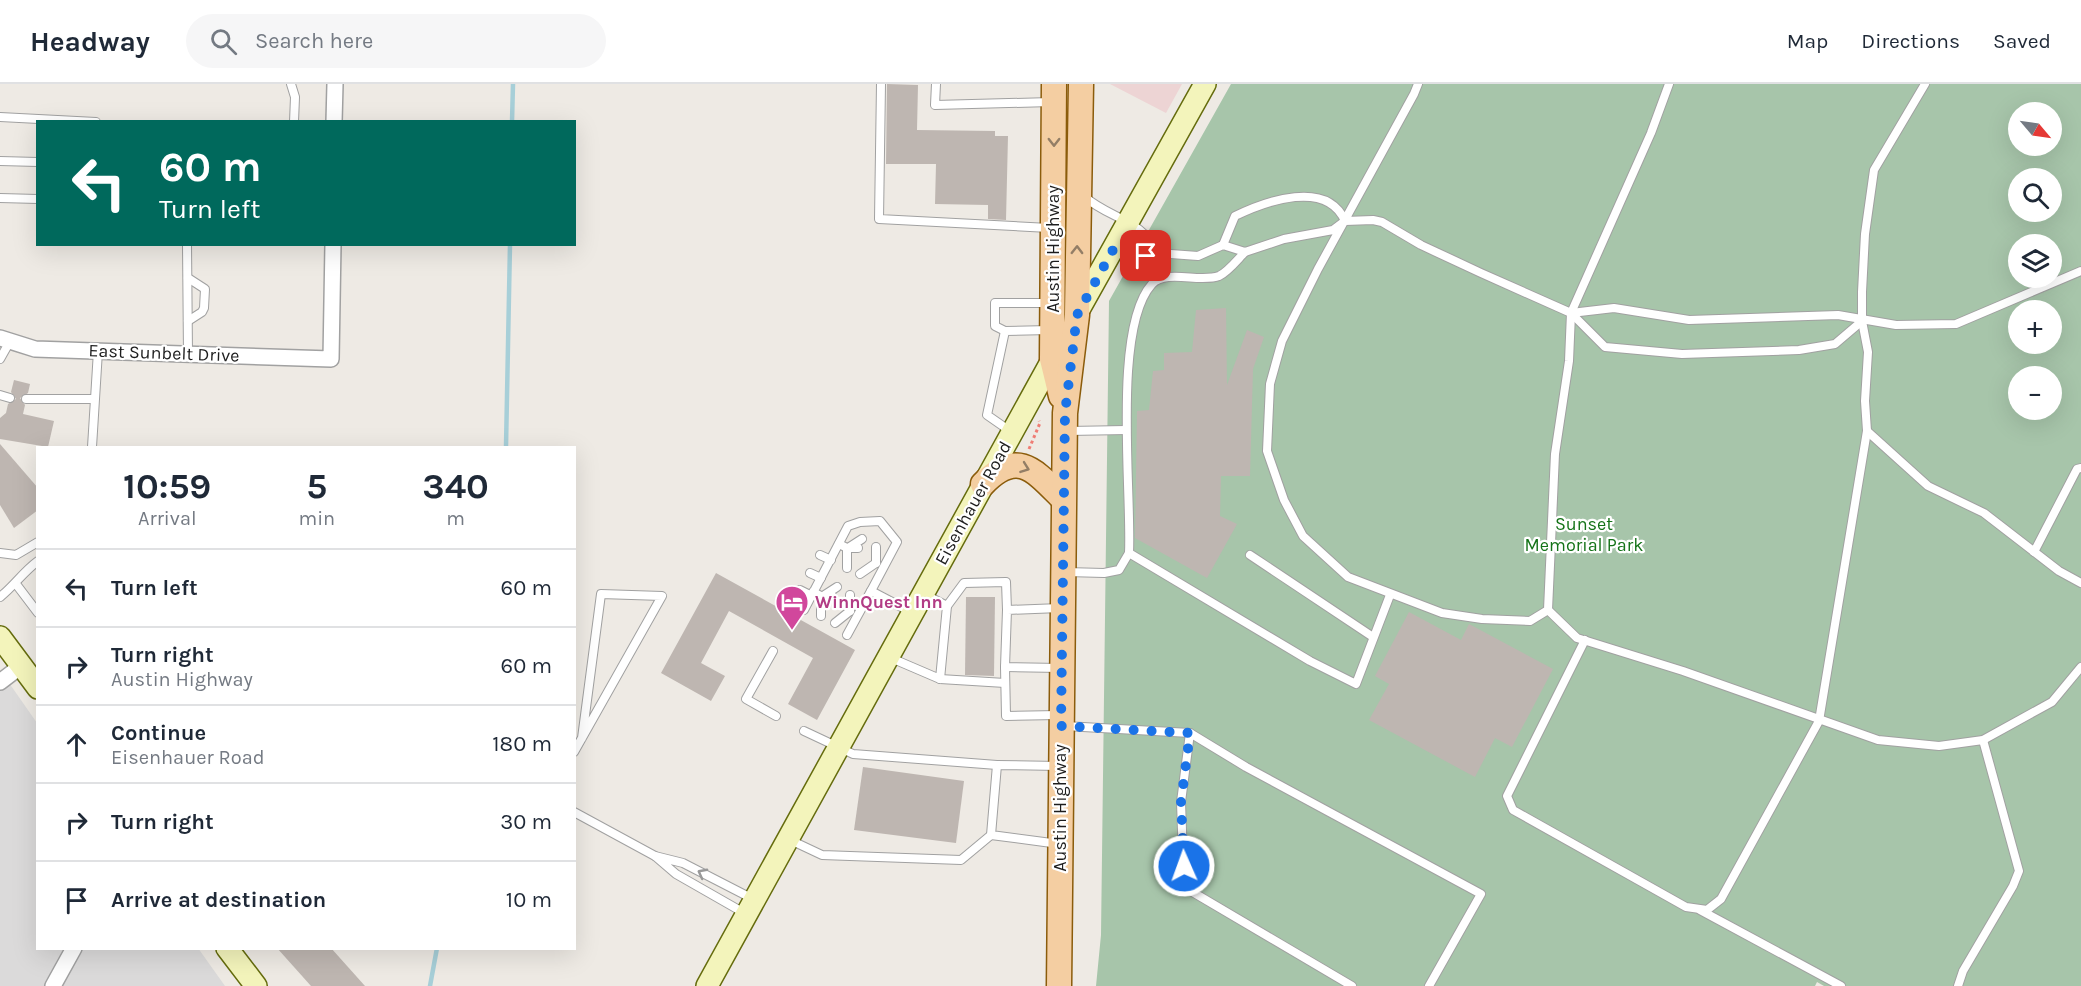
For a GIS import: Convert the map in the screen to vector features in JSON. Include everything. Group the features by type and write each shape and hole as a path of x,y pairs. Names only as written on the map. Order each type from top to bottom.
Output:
{"main road":[{"name":"Austin Highway","path":"1050,423 1069,307 1079,191 1081,84"},
{"name":"Eisenhauer Road","path":"707,986 1053,359 1069,307 1114,248 1205,84"},
{"name":"Austin Highway","path":"1054,93 1053,228 1069,307 1053,330 1050,423 1063,499 1059,986"},
{"path":"983,484 994,472 1018,464 1032,469 1063,499"},
{"path":"0,637 36,685"},
{"path":"229,950 256,986"}],"street":[{"path":"334,120 335,84"},
{"name":"East Sunbelt Drive","path":"5,340 35,349 331,359 333,246"},
{"path":"0,682 21,666"},
{"path":"53,986 73,950"}],"lane":[{"path":"291,84 295,97 294,120"},
{"path":"881,84 879,219 1053,228"},
{"path":"936,84 935,105 1054,93"},
{"path":"1418,84 1282,341 1270,384 1267,451 1284,500 1303,536 1348,577 1442,613 1482,619 1530,621 1548,610"},
{"path":"1669,84 1651,133 1571,313 1569,361 1555,454 1548,610 1577,638 1683,671 1878,740 1939,746 1983,740 2052,702 2081,667"},
{"path":"1585,640 1507,796 1513,810 1686,907 1707,910 1721,899 1819,720 1868,431 1865,401 1868,352 1862,321 1865,234 1875,170 1925,84"},
{"path":"0,117 58,120"},
{"path":"0,161 36,162"},
{"path":"1079,191 1101,210 1129,222 1148,237 1157,253"},
{"path":"1223,245 1236,216 1264,202 1302,197 1328,201 1340,210 1345,221"},
{"path":"0,198 36,199"},
{"path":"1062,573 1080,571 1104,573 1119,570 1129,553 1126,430 1130,354 1136,314 1144,296 1154,282 1171,278 1198,280 1220,276 1245,252 1284,239 1333,230 1345,221 1382,222 1421,245 1571,313 1605,347 1637,352 1682,354 1799,350 1835,344 1862,321"},
{"path":"1114,248 1146,256 1157,253 1198,256 1223,245 1245,252"},
{"path":"188,246 188,354"},
{"path":"1571,313 1614,308 1689,320 1838,315 1862,321 1896,325 1956,324 2081,271"},
{"path":"188,278 205,289 206,295 202,312 188,321"},
{"path":"1053,330 1005,331 995,326 995,303 1069,307"},
{"path":"1005,331 987,415 1012,432"},
{"path":"0,359 5,340"},
{"path":"92,446 98,351"},
{"path":"0,395 10,398"},
{"path":"26,399 94,399"},
{"path":"1050,423 1126,430"},
{"path":"1868,431 1928,486 1984,513 2034,552 2080,579"},
{"path":"2034,552 2058,501 2077,469 2081,468"},
{"path":"847,568 843,546 848,526 860,522 880,521 897,542 877,562 860,574"},
{"path":"804,610 831,560 843,546 862,539"},
{"path":"0,553 16,555 36,543"},
{"path":"843,546 858,548"},
{"path":"843,546 852,557"},
{"path":"835,623 872,591 877,562 876,547"},
{"path":"1129,553 1310,661 1356,684 1390,595"},
{"path":"820,555 831,560"},
{"path":"1250,555 1373,637"},
{"path":"866,565 877,562"},
{"path":"0,597 36,563"},
{"path":"810,573 821,578"},
{"path":"940,680 947,606 964,583 1006,582 1006,716 1190,733 1246,767 1482,894 1429,986"},
{"path":"16,584 36,610"},
{"path":"822,597 837,587"},
{"path":"800,590 822,597 832,596"},
{"path":"872,591 912,613"},
{"path":"923,593 947,606"},
{"path":"576,748 588,728 662,596 601,594 582,738"},
{"path":"847,635 851,610 850,595"},
{"path":"822,597 826,606"},
{"path":"821,616 822,597"},
{"path":"1007,610 1061,608"},
{"path":"840,613 851,610"},
{"path":"773,651 746,699 776,716"},
{"path":"888,657 940,680 1005,683"},
{"path":"1005,667 1061,668"},
{"path":"804,731 852,754 997,765 1060,766"},
{"path":"1190,733 1181,802 1184,887 1352,986"},
{"path":"1958,986 1963,971 2013,886 2019,871 1983,740"},
{"path":"787,839 822,855 961,860 991,835 997,765"},
{"path":"576,813 655,856 676,874 750,907"},
{"path":"991,835 1060,844"},
{"path":"655,856 683,863 750,907"},
{"path":"1695,908 1841,986"}],"path":[{"path":"1027,453 1050,423"}],"shaded area":[{"path":"1110,84 1182,84 1166,113"},
{"path":"0,670 36,722 36,950 199,950 225,986 0,986"}],"green space":[{"name":"Sunset Memorial Park","path":"1231,84 2081,84 2081,986 1824,986 1817,982 1815,986 1096,986 1101,935 1109,301"}],"building":[{"path":"887,84 918,85 917,130 995,131 995,136 1008,136 1006,220 988,219 988,205 935,204 936,164 886,164"},
{"path":"1226,308 1227,385 1247,330 1264,337 1253,369 1250,476 1221,476 1220,516 1237,524 1207,578 1135,538 1137,411 1149,410 1153,371 1164,370 1164,353 1192,352 1196,310"},
{"path":"14,380 30,384 28,393 20,398 25,405 23,414 54,421 48,446 0,439 0,418 6,413 8,404 16,399 11,392"},
{"path":"0,444 36,486 36,512 14,528 0,505"},
{"name":"WinnQuest Inn","path":"716,573 855,650 817,720 788,704 813,658 729,611 701,663 725,676 711,701 661,673"},
{"path":"966,597 995,597 994,676 965,675"},
{"path":"1409,612 1461,640 1469,624 1553,669 1512,747 1495,738 1475,777 1369,720 1389,684 1375,676"},
{"path":"863,767 964,781 956,843 854,830"},
{"path":"279,950 333,950 365,986 311,986"}],"waterway":[{"path":"512,120 513,84"},
{"path":"506,446 510,246"},
{"path":"430,986 437,950"}],"place":[{"name":"WinnQuest Inn","path":"792,631"}],"route":[{"path":"1146,256 1114,248 1077,315 1065,413 1061,726 1190,733 1181,802 1184,866"}]}
